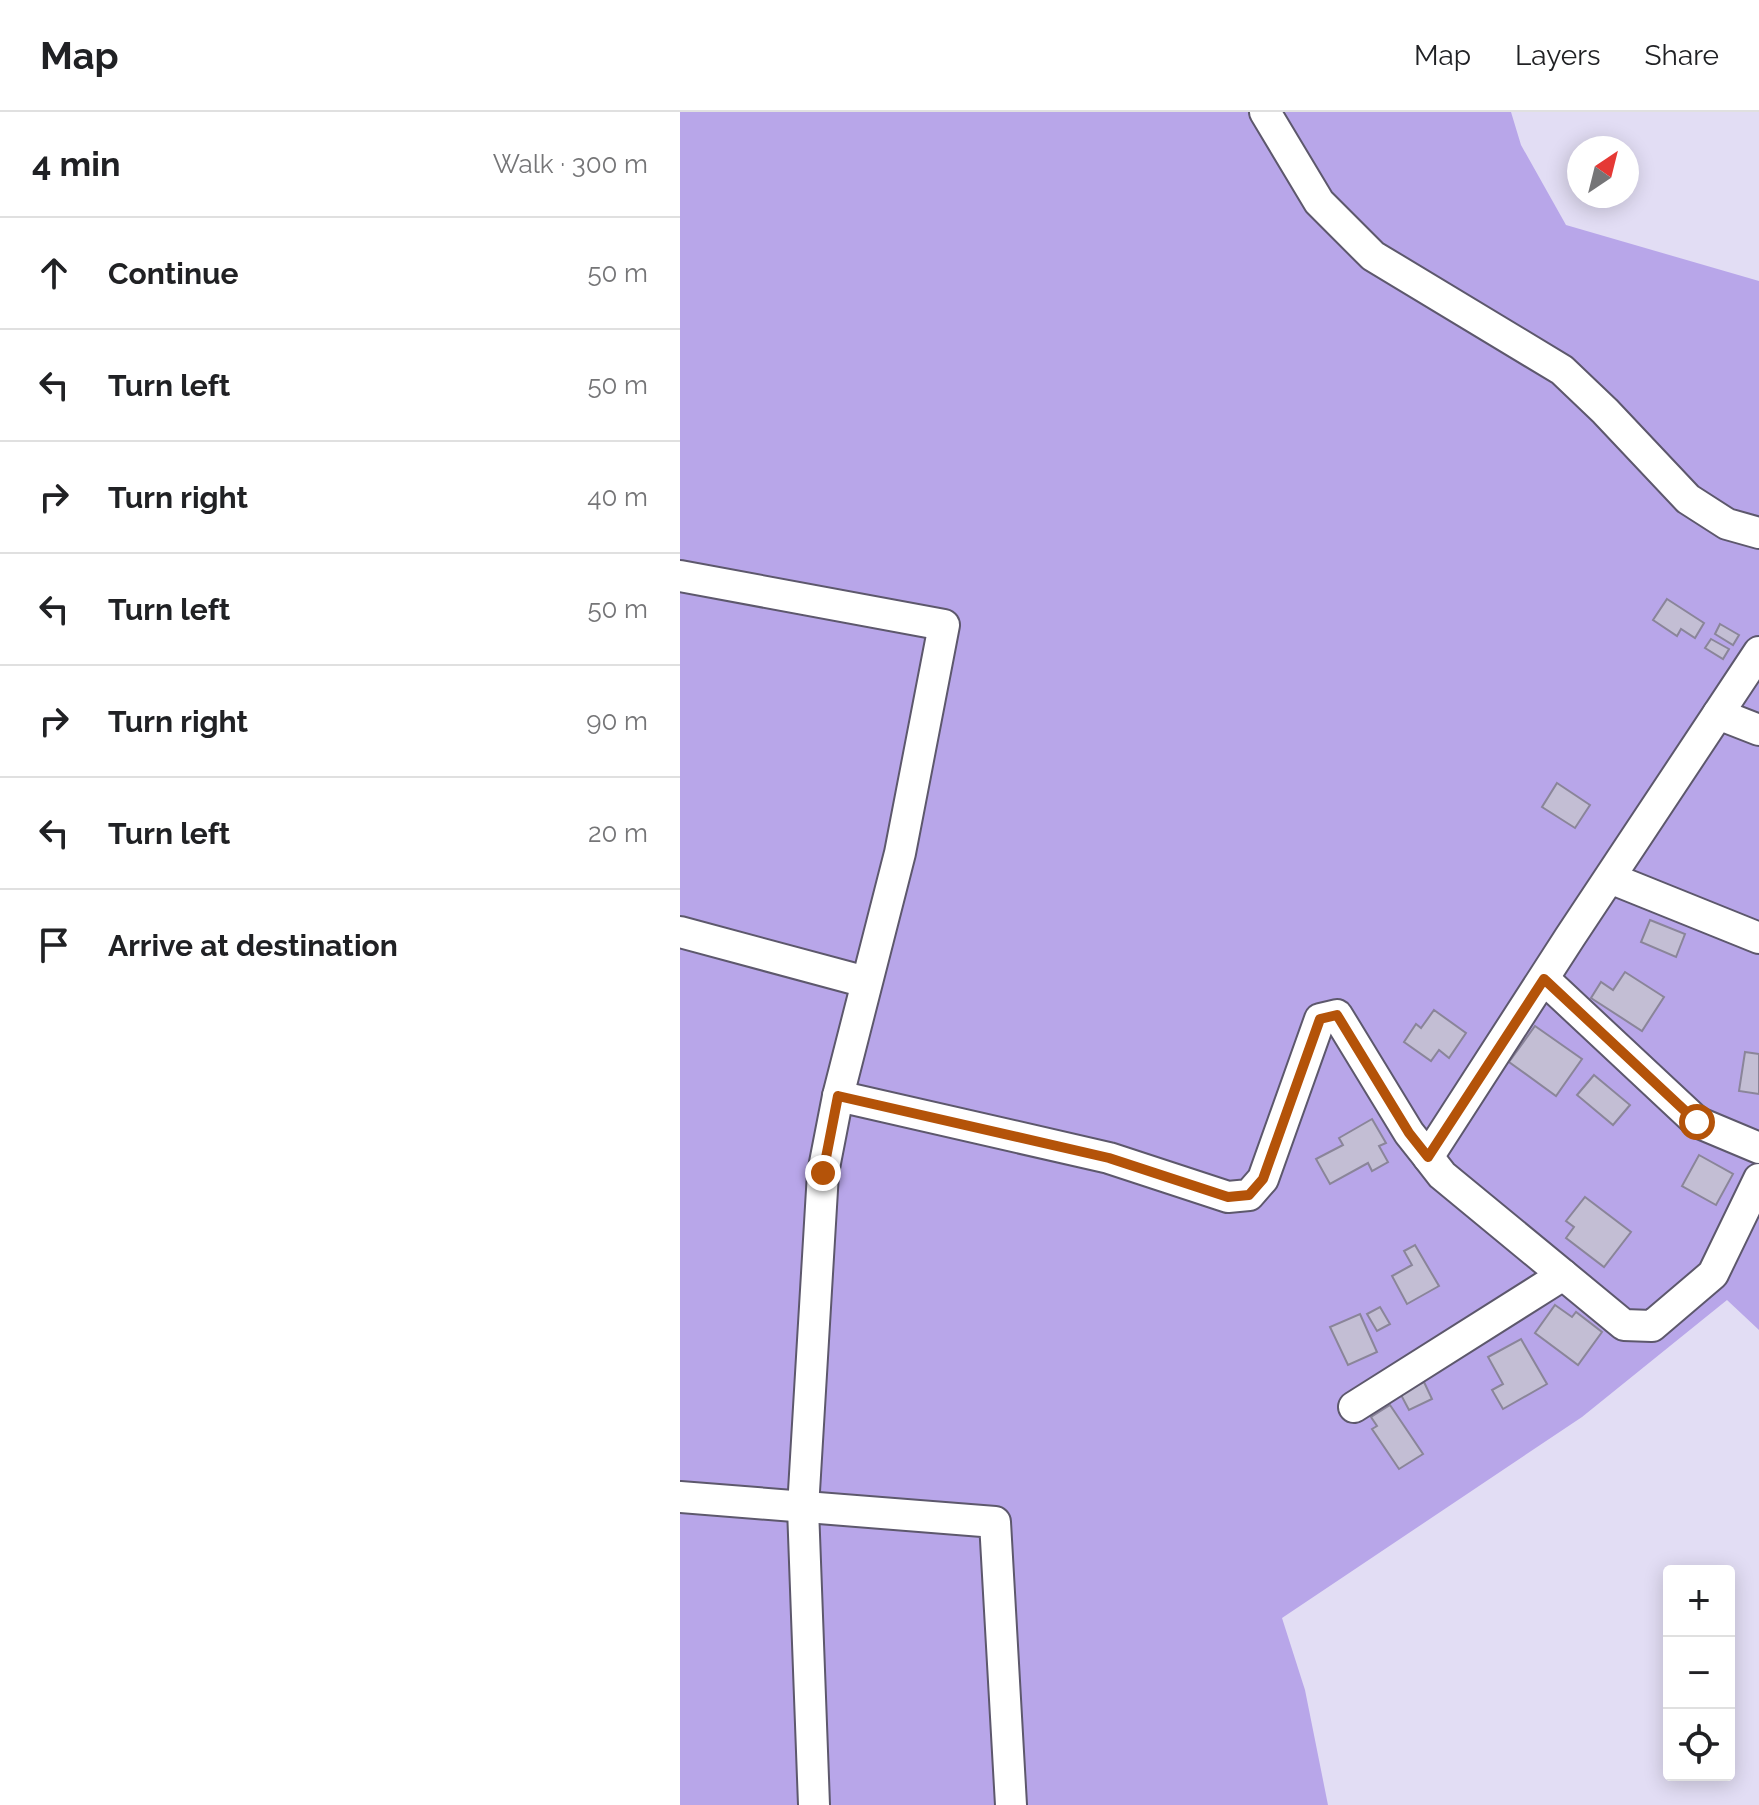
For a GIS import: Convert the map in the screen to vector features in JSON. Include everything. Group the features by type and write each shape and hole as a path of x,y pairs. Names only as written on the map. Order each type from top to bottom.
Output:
{"lane":[{"path":"1265,112 1319,202 1373,256 1562,370 1688,499 1727,524 1759,533"},
{"path":"1727,524 1759,511"},
{"path":"680,576 944,625 900,853 838,1096 823,1173 803,1508 814,1805"},
{"path":"1428,1157 1759,652"},
{"path":"1718,714 1759,730"},
{"path":"1610,878 1759,938"},
{"path":"680,932 866,982"},
{"path":"1544,979 1697,1122 1759,1148"},
{"path":"838,1096 1109,1158 1228,1197 1249,1195 1263,1179 1320,1019 1337,1015 1409,1133 1442,1175 1624,1325 1652,1326 1713,1274 1759,1179"},
{"path":"1354,1407 1563,1275"},
{"path":"680,1497 995,1522 1011,1805"}],"shaded area":[{"path":"680,112 1511,112 1521,145 1566,225 1759,281 1759,1330 1727,1300 1582,1417 1282,1618 1305,1690 1328,1805 680,1805"}],"building":[{"path":"1667,599 1704,623 1695,638 1681,629 1677,636 1653,620"},
{"path":"1720,624 1739,635 1733,645 1715,634"},
{"path":"1711,639 1729,649 1723,659 1705,648"},
{"path":"1557,783 1590,805 1575,828 1542,807"},
{"path":"1650,920 1685,934 1676,957 1641,942"},
{"path":"1625,972 1664,997 1642,1031 1591,998 1601,982 1613,990"},
{"path":"1434,1010 1466,1033 1449,1058 1439,1050 1431,1061 1404,1042 1416,1024 1421,1028"},
{"path":"1535,1026 1582,1059 1556,1096 1509,1062"},
{"path":"1745,1052 1759,1054 1759,1094 1739,1091"},
{"path":"1594,1075 1630,1105 1613,1125 1577,1095"},
{"path":"1372,1119 1386,1143 1379,1146 1388,1162 1372,1171 1368,1163 1330,1184 1316,1159 1343,1145 1339,1138"},
{"path":"1699,1155 1733,1174 1716,1205 1682,1186"},
{"path":"1585,1197 1631,1232 1604,1267 1566,1238 1574,1227 1566,1221"},
{"path":"1415,1245 1439,1286 1407,1304 1392,1276 1412,1265 1404,1251"},
{"path":"1555,1305 1572,1317 1576,1312 1602,1332 1578,1365 1535,1333"},
{"path":"1380,1307 1390,1324 1377,1331 1367,1314"},
{"path":"1360,1314 1377,1352 1348,1365 1330,1327"},
{"path":"1521,1339 1547,1384 1503,1409 1492,1390 1503,1384 1488,1357"},
{"path":"1424,1382 1432,1399 1409,1410 1400,1393"},
{"path":"1390,1405 1423,1454 1399,1469 1372,1429 1377,1426 1371,1417"}],"route":[{"path":"823,1173 838,1096 1109,1158 1228,1197 1249,1195 1263,1179 1320,1019 1337,1015 1409,1133 1428,1157 1544,979 1697,1122"}]}
